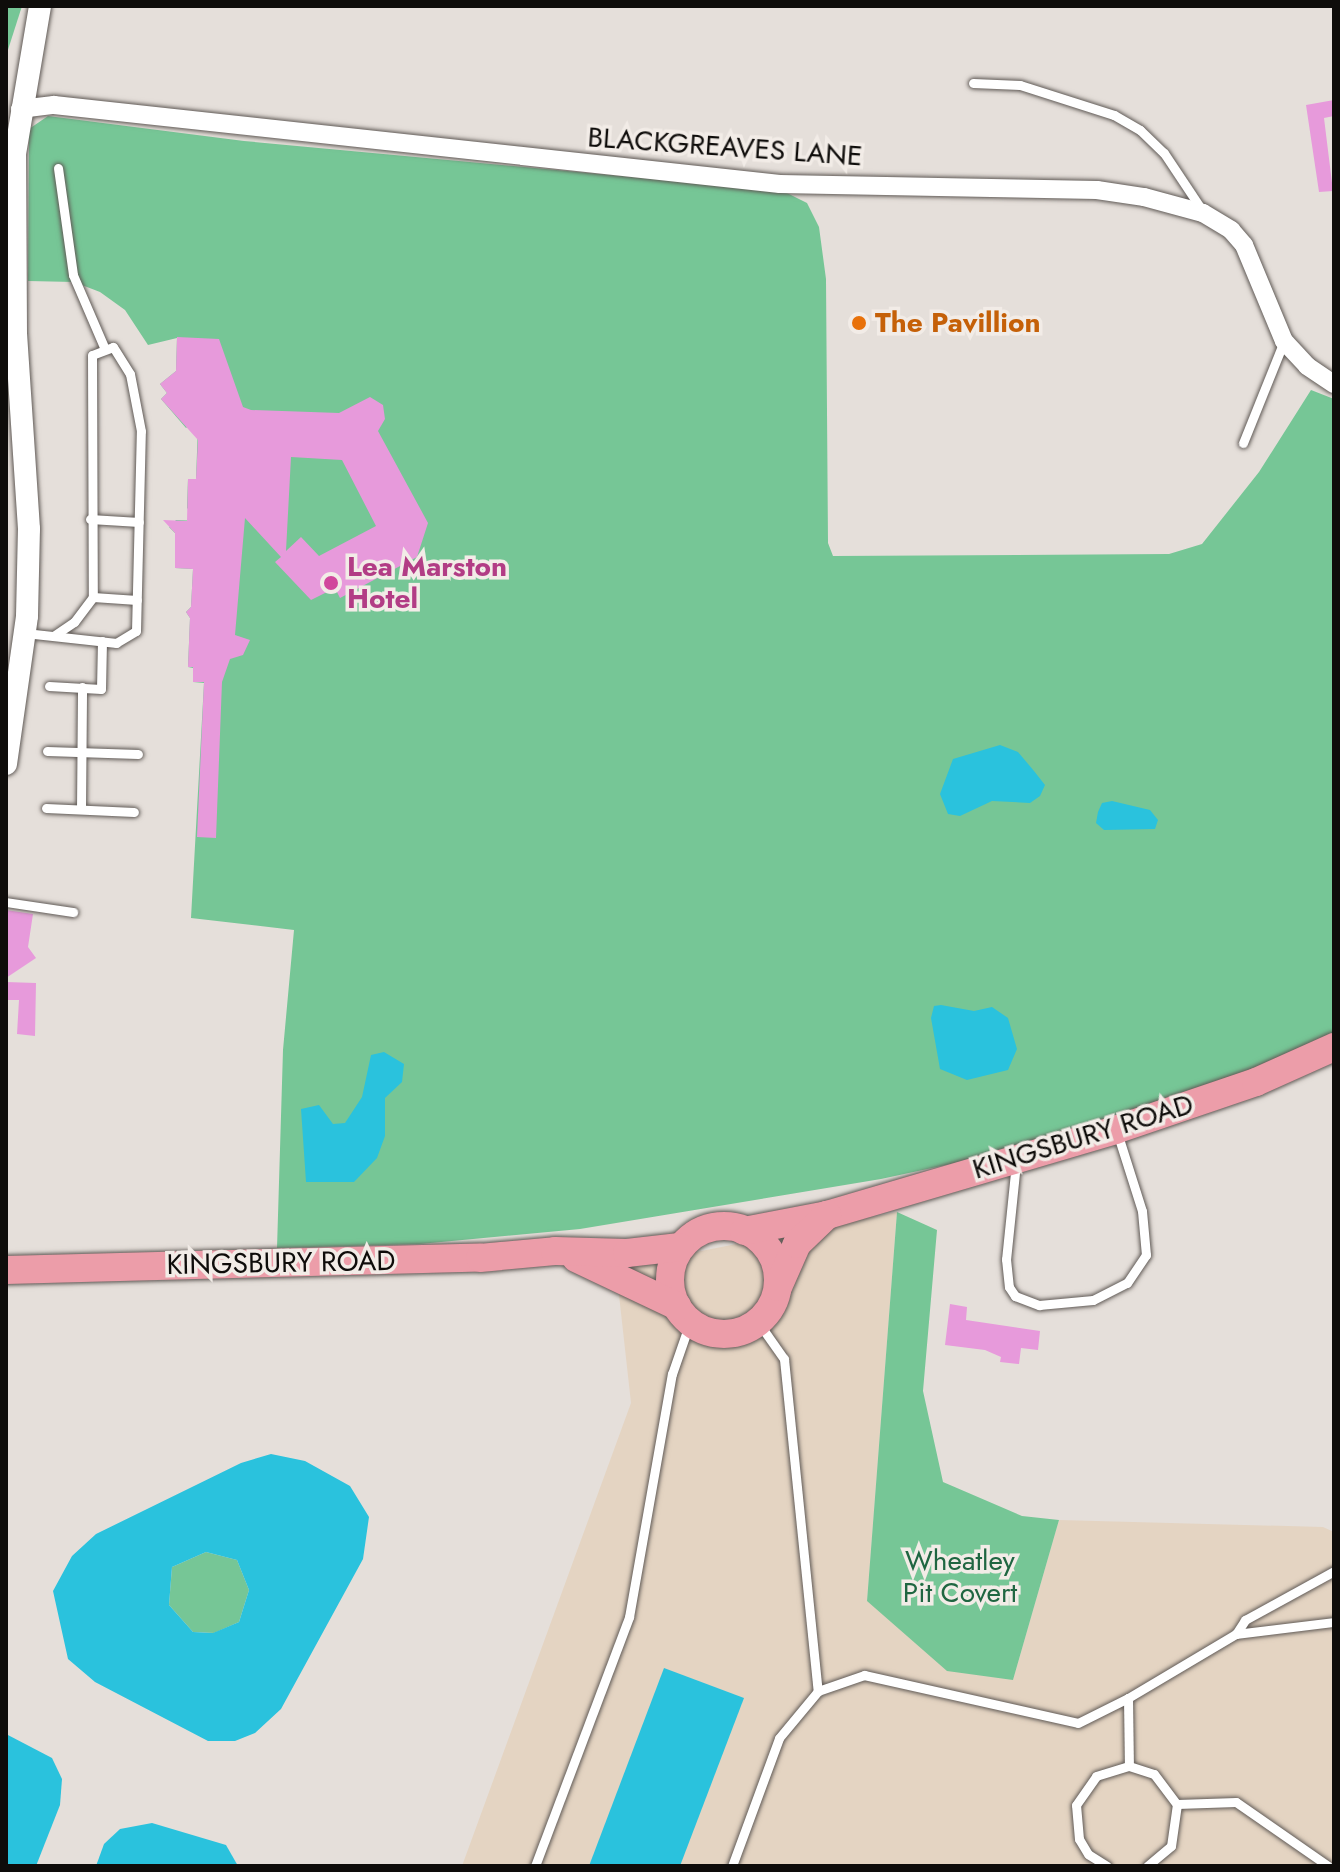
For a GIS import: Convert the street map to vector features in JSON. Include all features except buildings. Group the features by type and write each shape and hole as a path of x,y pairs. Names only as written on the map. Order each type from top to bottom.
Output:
{"main road":[{"name":"KINGSBURY ROAD","path":"6,1270 480,1258 555,1251 627,1253 680,1247 714,1227 744,1231 827,1215 1115,1130 1256,1082 1334,1047"},
{"name":"KINGSBURY ROAD","path":"555,1251 620,1276 723,1334 758,1322 797,1244 827,1215"},
{"path":"744,1231 768,1249 778,1287"},
{"path":"680,1247 670,1287 683,1314"}],"street":[{"path":"6,764 25,633 29,529 13,418 11,141 40,6"},
{"name":"BLACKGREAVES LANE","path":"20,109 54,105 780,184 1097,190 1216,217 1244,245 1284,341 1307,366 1334,384"}],"lane":[{"path":"973,83 1020,85 1070,97 1140,130 1164,153 1203,213"},
{"path":"58,168 73,275 104,347"},
{"path":"1243,443 1284,341"},
{"path":"25,633 116,643 136,631 141,431 136,396 120,351 104,347 92,355 90,519 93,597 74,622 55,635"},
{"path":"90,519 139,522"},
{"path":"93,597 137,600"},
{"path":"49,686 101,689 102,641"},
{"path":"81,809 82,687"},
{"path":"47,751 138,754"},
{"path":"46,808 134,812"},
{"path":"6,902 73,912"},
{"path":"1015,1159 1006,1259 1009,1287 1015,1296 1039,1305 1093,1300 1136,1275 1147,1243 1122,1138 1115,1130"},
{"path":"535,1866 629,1617 683,1314"},
{"path":"758,1322 784,1359 818,1691"},
{"path":"1236,1634 1245,1620 1334,1571"},
{"path":"732,1866 779,1738 818,1691 864,1675 1078,1723 1128,1698 1236,1634 1334,1622"},
{"path":"1128,1698 1129,1766"},
{"path":"1107,1866 1088,1854 1079,1839 1076,1805 1096,1776 1129,1766 1154,1774 1177,1804 1171,1846 1147,1866"},
{"path":"1177,1804 1236,1802 1328,1866"}],"shaded area":[{"path":"897,1212 867,1601 1013,1680 1059,1520 1323,1527 1334,1532 1334,1866 462,1866 631,1403 616,1268"}],"green space":[{"path":"6,6 22,6 6,56"},
{"path":"48,116 244,141 783,191 807,203 819,227 826,279 828,543 833,556 1169,554 1202,544 1259,472 1311,390 1334,399 1334,1034 1243,1073 997,1154 881,1179 580,1229 420,1244 277,1248 283,1050 294,930 191,918 204,683 193,682 193,668 188,667 190,618 186,612 191,607 193,569 175,568 175,533 169,527 176,520 200,521 187,508 188,479 196,479 198,425 194,421 186,428 161,399 167,393 160,384 176,371 177,338 148,345 125,310 100,292 74,282 28,281 29,129"},
{"name":"Wheatley Pit Covert","path":"897,1212 937,1230 923,1391 943,1482 1022,1516 1059,1520 1013,1680 947,1671 867,1601"},
{"path":"206,1552 237,1560 249,1590 239,1622 214,1633 193,1632 169,1605 172,1567"}],"water":[{"path":"1000,745 1018,752 1045,785 1040,796 1030,803 992,801 960,816 948,814 940,794 953,759"},
{"path":"1112,801 1150,810 1158,820 1155,829 1104,830 1096,823 1098,812 1102,803"},
{"path":"934,1006 974,1011 992,1007 1008,1018 1017,1049 1008,1070 967,1080 940,1069 931,1018"},
{"path":"384,1052 404,1064 402,1082 385,1098 385,1136 377,1158 354,1182 306,1182 301,1109 319,1105 333,1124 345,1123 362,1097 371,1055"},
{"path":"271,1454 305,1461 350,1486 369,1517 363,1559 281,1709 255,1733 235,1741 208,1741 95,1682 68,1659 53,1591 72,1556 96,1534 241,1463","holes":["206,1552 237,1560 249,1590 239,1622 213,1633 193,1632 169,1605 172,1567"]},
{"path":"664,1668 744,1698 680,1866 589,1866"},
{"path":"6,1734 52,1758 62,1779 60,1805 36,1866 6,1866"},
{"path":"152,1823 226,1845 238,1866 96,1866 104,1844 120,1829"}],"place":[{"name":"The Pavillion","path":"859,323"},
{"name":"Lea Marston Hotel","path":"331,583"}]}
